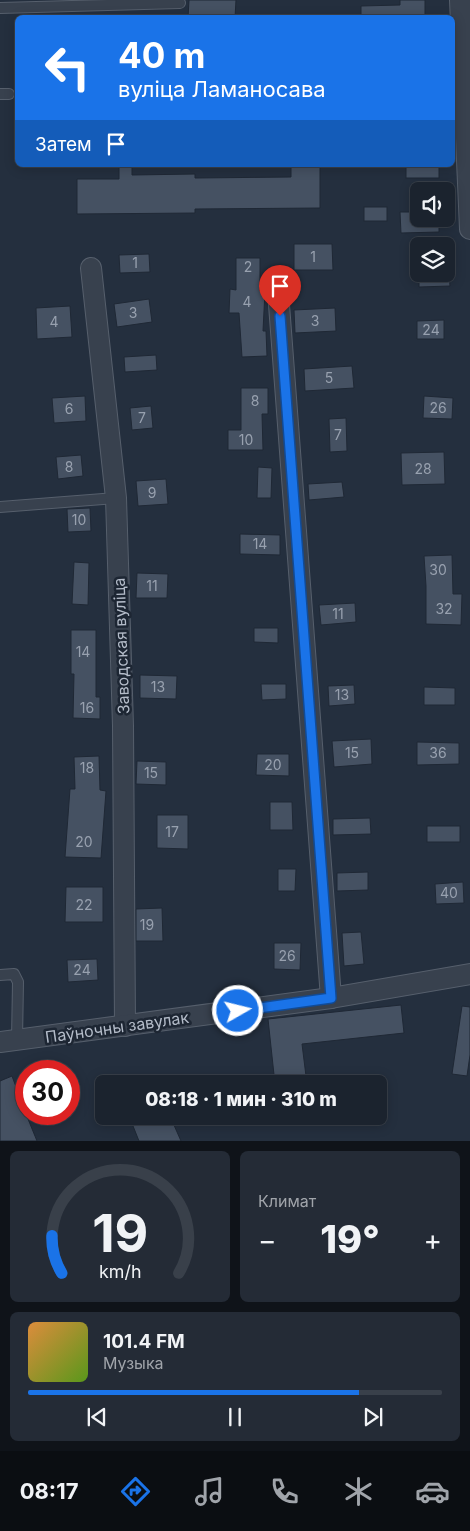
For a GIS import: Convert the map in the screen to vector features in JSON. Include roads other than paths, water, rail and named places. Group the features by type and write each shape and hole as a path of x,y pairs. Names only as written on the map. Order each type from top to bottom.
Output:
{"street":[{"path":"460,0 470,229"},
{"name":"Заводская вуліца","path":"91,268 116,498 123,726 125,1026"},
{"path":"277,278 331,998"},
{"name":"Паўночны завулак","path":"8,1041 331,998 470,974"}],"lane":[{"path":"0,8 180,3"},
{"path":"0,507 116,498"},
{"path":"0,975 14,974 18,982 8,1041"}]}
